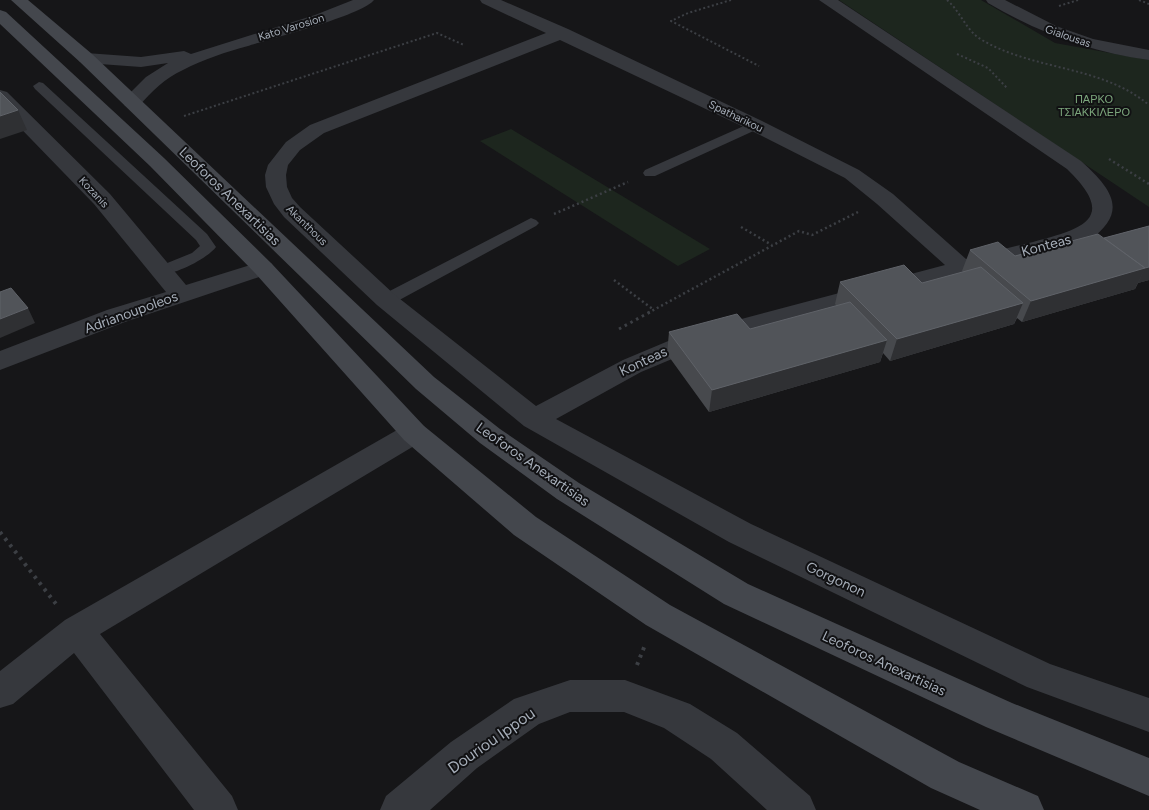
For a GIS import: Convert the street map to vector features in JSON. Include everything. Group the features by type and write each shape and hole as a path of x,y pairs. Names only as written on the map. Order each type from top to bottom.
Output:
{"main road":[{"name":"Leoforos Anexartisias","path":"19,0 86,58 425,383 490,436 568,491 736,594 999,716 1149,777"},
{"name":"Leoforos Anexartisias","path":"0,16 157,162 263,268 414,433 525,526 658,615 945,775 1024,810"}],"street":[{"name":"Kato Varosion","path":"86,58 141,62 164,60 215,50 328,16 366,0"},
{"name":"Spatharikou","path":"489,0 755,125 852,174 885,199 962,268"},
{"name":"Konteas","path":"534,419 609,377 667,350 1080,236 1093,229 1101,219 1102,197 1096,186 1074,165 827,0"},
{"name":"Gialousas","path":"994,0 1032,22 1073,40 1149,55"},
{"name":"Akanthous","path":"534,419 386,300 284,204 275,188 275,178 280,161 293,146 317,129 562,33"},
{"name":"Kato Varosion","path":"132,102 148,84 166,71 215,50"},
{"name":"Kozanis","path":"0,96 102,199 181,294"},
{"name":"Adrianoupoleos","path":"0,361 116,316 263,268"},
{"name":"Gorgonon","path":"534,419 740,533 1040,676 1149,715"},
{"path":"0,692 76,630 414,433"},
{"path":"76,630 218,810"},
{"name":"Douriou Ippou","path":"400,810 464,755 527,711 570,696 625,696 677,716 724,746 796,810"}],"lane":[{"path":"39,86 202,237 208,247 198,256 162,271"},
{"path":"650,173 755,125"},
{"path":"386,300 531,223"}],"path":[{"path":"731,0 688,13 671,21 759,66"},
{"path":"947,0 954,5 968,28 980,40 1031,59 1108,79 1137,94 1149,104"},
{"path":"1139,0 1149,4"},
{"path":"157,125 437,33 495,59"},
{"path":"531,223 650,173"},
{"path":"619,328 799,231 812,234 885,199"},
{"path":"741,227 772,245"},
{"path":"614,280 654,310"},
{"path":"0,532 76,630"},
{"path":"625,696 658,615"}],"green space":[{"name":"ΠΑΡΚΟ ΤΣΙΑΚΚΙΛΕΡΟ","path":"839,0 981,0 1055,43 1149,60 1149,207"},
{"path":"511,129 710,249 678,266 480,141"}],"building":[{"path":"0,92 18,110 0,116"},
{"path":"1149,226 1149,267 1145,268 1104,238"},
{"path":"1098,234 1145,268 1031,301 970,250 998,242 1015,256"},
{"path":"904,265 922,283 981,267 1023,303 897,339 840,282"},
{"path":"11,288 28,308 0,319 0,292"},
{"path":"850,302 887,340 712,390 669,332 737,314 750,329"}]}
